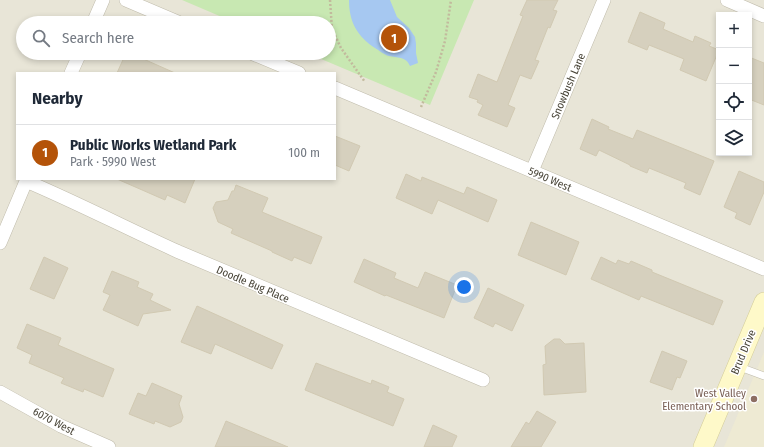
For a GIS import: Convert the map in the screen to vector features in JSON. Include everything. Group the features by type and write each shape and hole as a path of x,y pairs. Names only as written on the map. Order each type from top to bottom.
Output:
{"main road":[{"name":"Brud Drive","path":"702,447 764,302"}],"street":[{"path":"96,16 103,0"},
{"path":"126,0 164,16"},
{"name":"Snowbush Lane","path":"532,171 604,0"},
{"path":"727,0 764,16"},
{"path":"72,72 77,60"},
{"path":"268,60 297,72"},
{"name":"5990 West","path":"336,88 764,269"},
{"path":"0,243 26,180"},
{"name":"Doodle Bug Place","path":"26,180 88,208 149,239 483,380"},
{"name":"6070 West","path":"0,392 61,426 109,447"}],"lane":[{"path":"737,366 764,376"}],"path":[{"path":"330,0 331,16"},
{"path":"421,107 436,72 445,41 451,0"},
{"path":"336,37 341,48 365,82"}],"shaded area":[{"path":"0,0 764,0 764,447 0,447"},
{"name":"West Valley Elementary School","path":"764,352 764,447 724,447"}],"green space":[{"path":"182,0 474,0 430,105 324,60 336,60 336,16 220,16"}],"water":[{"path":"349,0 390,0 397,17 409,28 415,37 418,63 410,66 406,60 385,55 363,39 352,22"}],"building":[{"path":"527,0 558,0 553,10 557,11 550,28 548,27 535,60 539,61 531,79 520,75 508,105 515,108 507,127 478,115 483,105 477,102 478,100 469,97 478,74 497,82 523,16 520,15"},
{"path":"640,12 665,23 663,29 693,42 695,36 711,43 709,46 716,49 716,57 706,81 680,70 684,59 649,45 647,50 628,42"},
{"path":"752,58 764,63 764,105 752,100"},
{"path":"123,60 146,60 173,72 117,72"},
{"path":"592,119 609,127 608,129 633,139 637,130 714,161 700,195 684,188 686,183 649,168 647,173 599,150 596,156 580,149"},
{"path":"336,136 360,146 349,171 336,165"},
{"path":"739,171 764,182 764,192 750,225 735,218 737,213 724,207"},
{"path":"406,174 421,181 422,177 464,194 467,187 497,200 488,222 438,200 432,214 396,198"},
{"path":"119,180 195,180 185,203 167,195 165,200"},
{"path":"236,185 268,198 262,212 322,237 311,264 294,257 292,261 272,252 231,233 233,229 218,222 213,208 216,202 228,200"},
{"path":"531,222 579,242 566,275 518,255"},
{"path":"44,257 68,268 54,299 30,289"},
{"path":"601,257 616,264 618,260 629,264 631,261 652,270 652,272 723,301 713,325 641,296 639,300 591,279"},
{"path":"364,259 396,273 394,278 418,288 425,272 457,285 444,318 386,295 385,296 354,282"},
{"path":"112,271 139,282 137,287 153,294 150,300 171,310 143,314 138,326 103,310 110,295 103,292"},
{"path":"488,288 524,305 512,331 495,323 493,327 474,318"},
{"path":"197,306 283,345 272,369 215,344 211,354 181,342"},
{"path":"27,324 61,338 58,345 114,369 103,397 84,389 83,392 61,383 64,378 29,363 32,355 17,348"},
{"path":"554,339 560,339 565,344 584,343 586,392 544,395 543,365 546,364 545,346"},
{"path":"662,351 687,361 680,378 677,377 672,390 650,382"},
{"path":"316,363 371,384 372,380 389,387 387,392 404,399 393,426 305,390"},
{"path":"152,383 182,396 179,404 183,417 181,422 170,427 155,421 154,424 129,414 138,393 146,396"},
{"path":"537,411 556,422 541,447 511,447 526,422 529,424"},
{"path":"226,421 288,447 215,447"},
{"path":"433,425 457,436 452,447 424,447"}],"place":[{"name":"Public Works Wetland Park","path":"394,38"},
{"name":"West Valley Elementary School","path":"754,399"}]}
